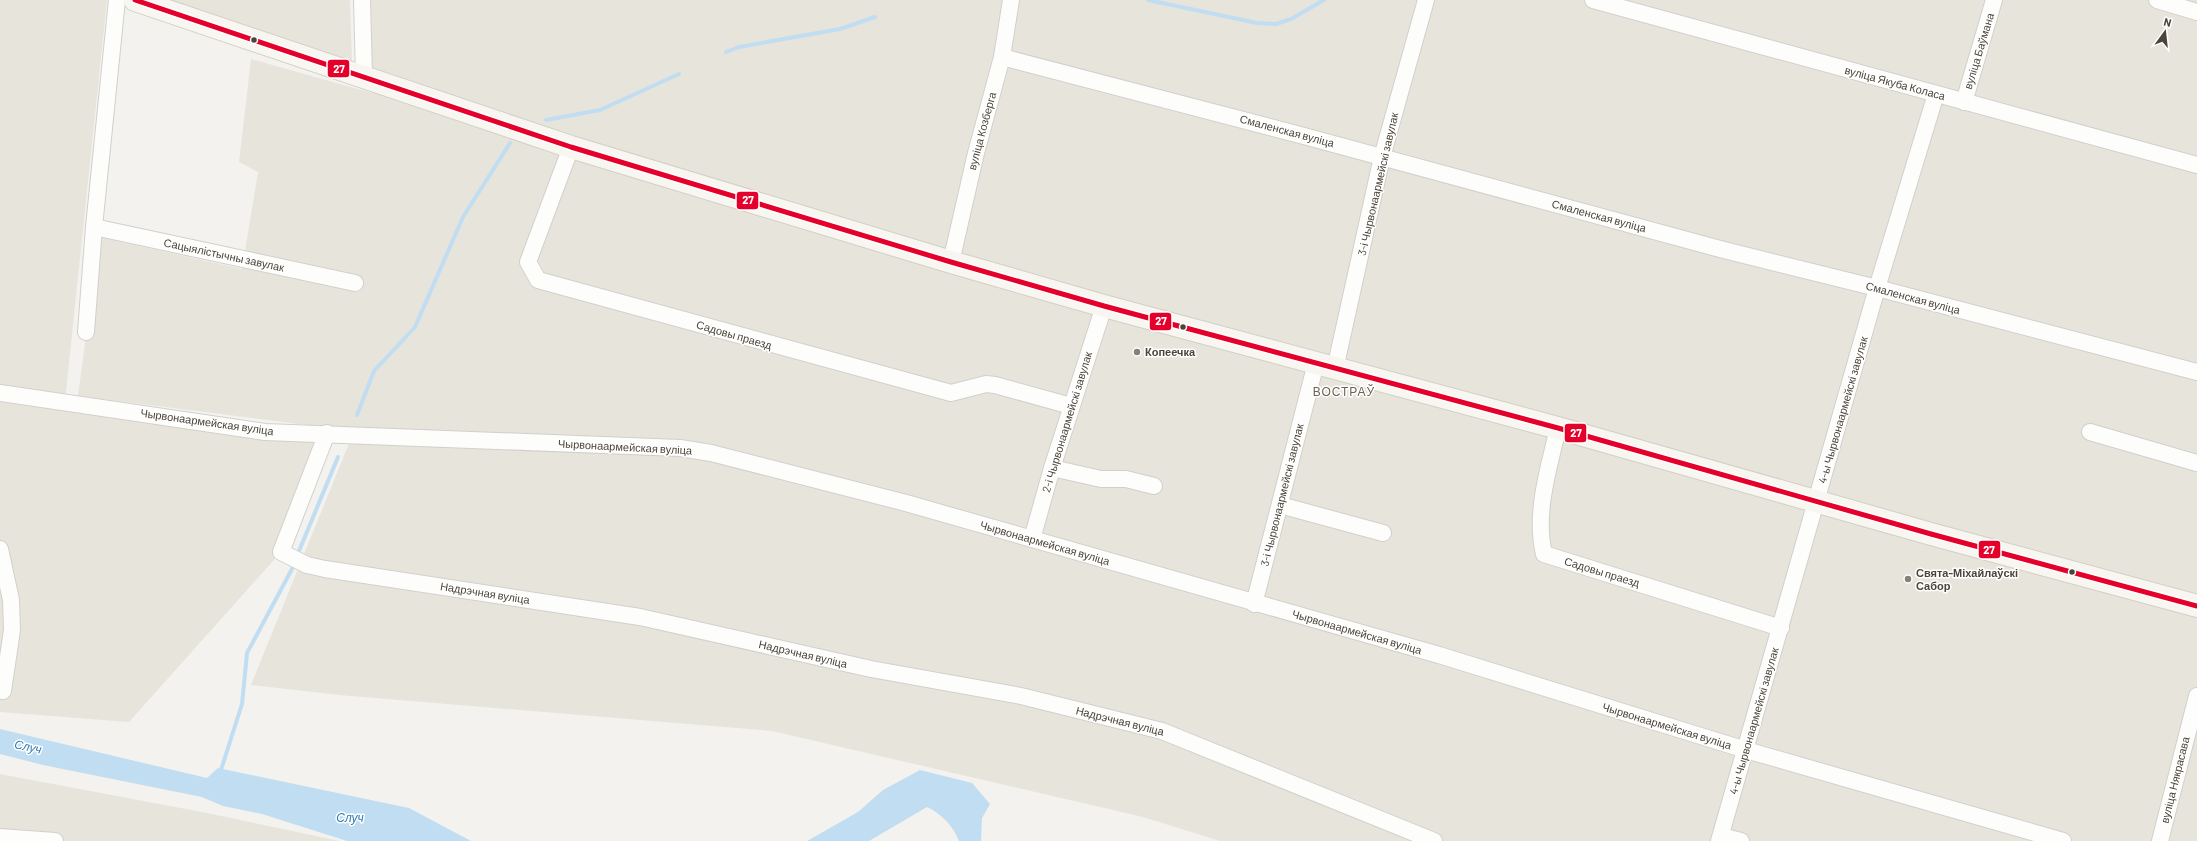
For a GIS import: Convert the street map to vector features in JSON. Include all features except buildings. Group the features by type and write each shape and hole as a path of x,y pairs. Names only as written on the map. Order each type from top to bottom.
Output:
{"main road":[{"path":"135,0 571,147 952,262 1104,306 1558,428 1817,502 2197,606"}],"street":[{"path":"86,332 94,227 117,0"},
{"path":"362,0 364,77"},
{"name":"вуліца Козберга","path":"952,262 976,153 1002,57 1011,0"},
{"name":"3-і Чырвонаармейскі завулак","path":"1254,604 1280,505 1325,366 1426,0"},
{"name":"вуліца Якуба Коласа","path":"1593,0 2197,165"},
{"name":"вуліца Баўмана","path":"1964,102 1994,0"},
{"path":"2157,0 2197,12"},
{"name":"Смаленская вуліца","path":"1002,57 1382,157 1720,249 1877,288 2197,372"},
{"name":"4-ы Чырвонаармейскі завулак","path":"1720,838 1877,288 1936,94"},
{"name":"Садовы праезд","path":"571,147 528,262 538,280 951,393 986,384 995,385 1071,406"},
{"name":"Сацыялістычны завулак","path":"94,227 355,283"},
{"name":"2-і Чырвонаармейскі завулак","path":"1032,539 1071,406 1104,306"},
{"name":"Чырвонаармейская вуліца","path":"0,393 265,432 327,433 672,448 703,452 906,503 1254,604 1439,655 1746,750 2063,841"},
{"name":"Садовы праезд","path":"1558,428 1543,492 1541,541 1544,554 1781,628"},
{"path":"2090,432 2197,463"},
{"name":"Надрэчная вуліца","path":"327,433 281,552 307,564 325,569 640,617 872,669 1028,698 1162,731 1434,841"},
{"path":"1052,468 1101,479 1133,480 1154,486"},
{"path":"1280,505 1383,533"},
{"path":"1,554 11,600 12,630 3,691"},
{"name":"вуліца Някрасава","path":"2160,841 2197,696"},
{"path":"0,837 55,841"},
{"path":"1720,838 1741,841"}],"shaded area":[{"path":"0,0 107,0 64,411 316,441 274,560 129,722 0,712"},
{"path":"169,0 350,0 352,62"},
{"path":"371,0 2197,0 2197,841 1220,841 1143,817 772,731 339,695 251,685 354,431 78,396 99,237 242,269 258,172 239,162 251,59 372,93"},
{"path":"0,774 202,812 340,841 0,841"}],"water":[{"name":"Случ","path":"0,729 207,778 218,768 409,808 471,841 347,841 262,814 223,806 202,797 43,765 0,754"},
{"path":"920,770 972,783 990,804 982,818 981,841 959,841 954,830 946,821 927,807 869,841 807,841 858,812 883,790"}],"waterway":[{"path":"1148,0 1257,23 1276,24 1291,19 1324,0"},
{"path":"726,52 739,47 840,29 875,17"},
{"path":"546,120 600,110 679,74"},
{"path":"357,415 374,371 415,327 463,217 510,143"},
{"path":"299,551 338,457"},
{"path":"220,773 242,704 247,653 292,569"}],"transit line":[{"name":"27","path":"135,0 571,147 951,262 1104,306 1558,428 1931,534 2197,606"}],"place":[{"name":"Копеечка","path":"1137,352"},
{"name":"Свята-Міхайлаўскі Сабор","path":"1908,579"}],"district":[{"name":"ВОСТРАЎ","path":"1344,392"}]}
